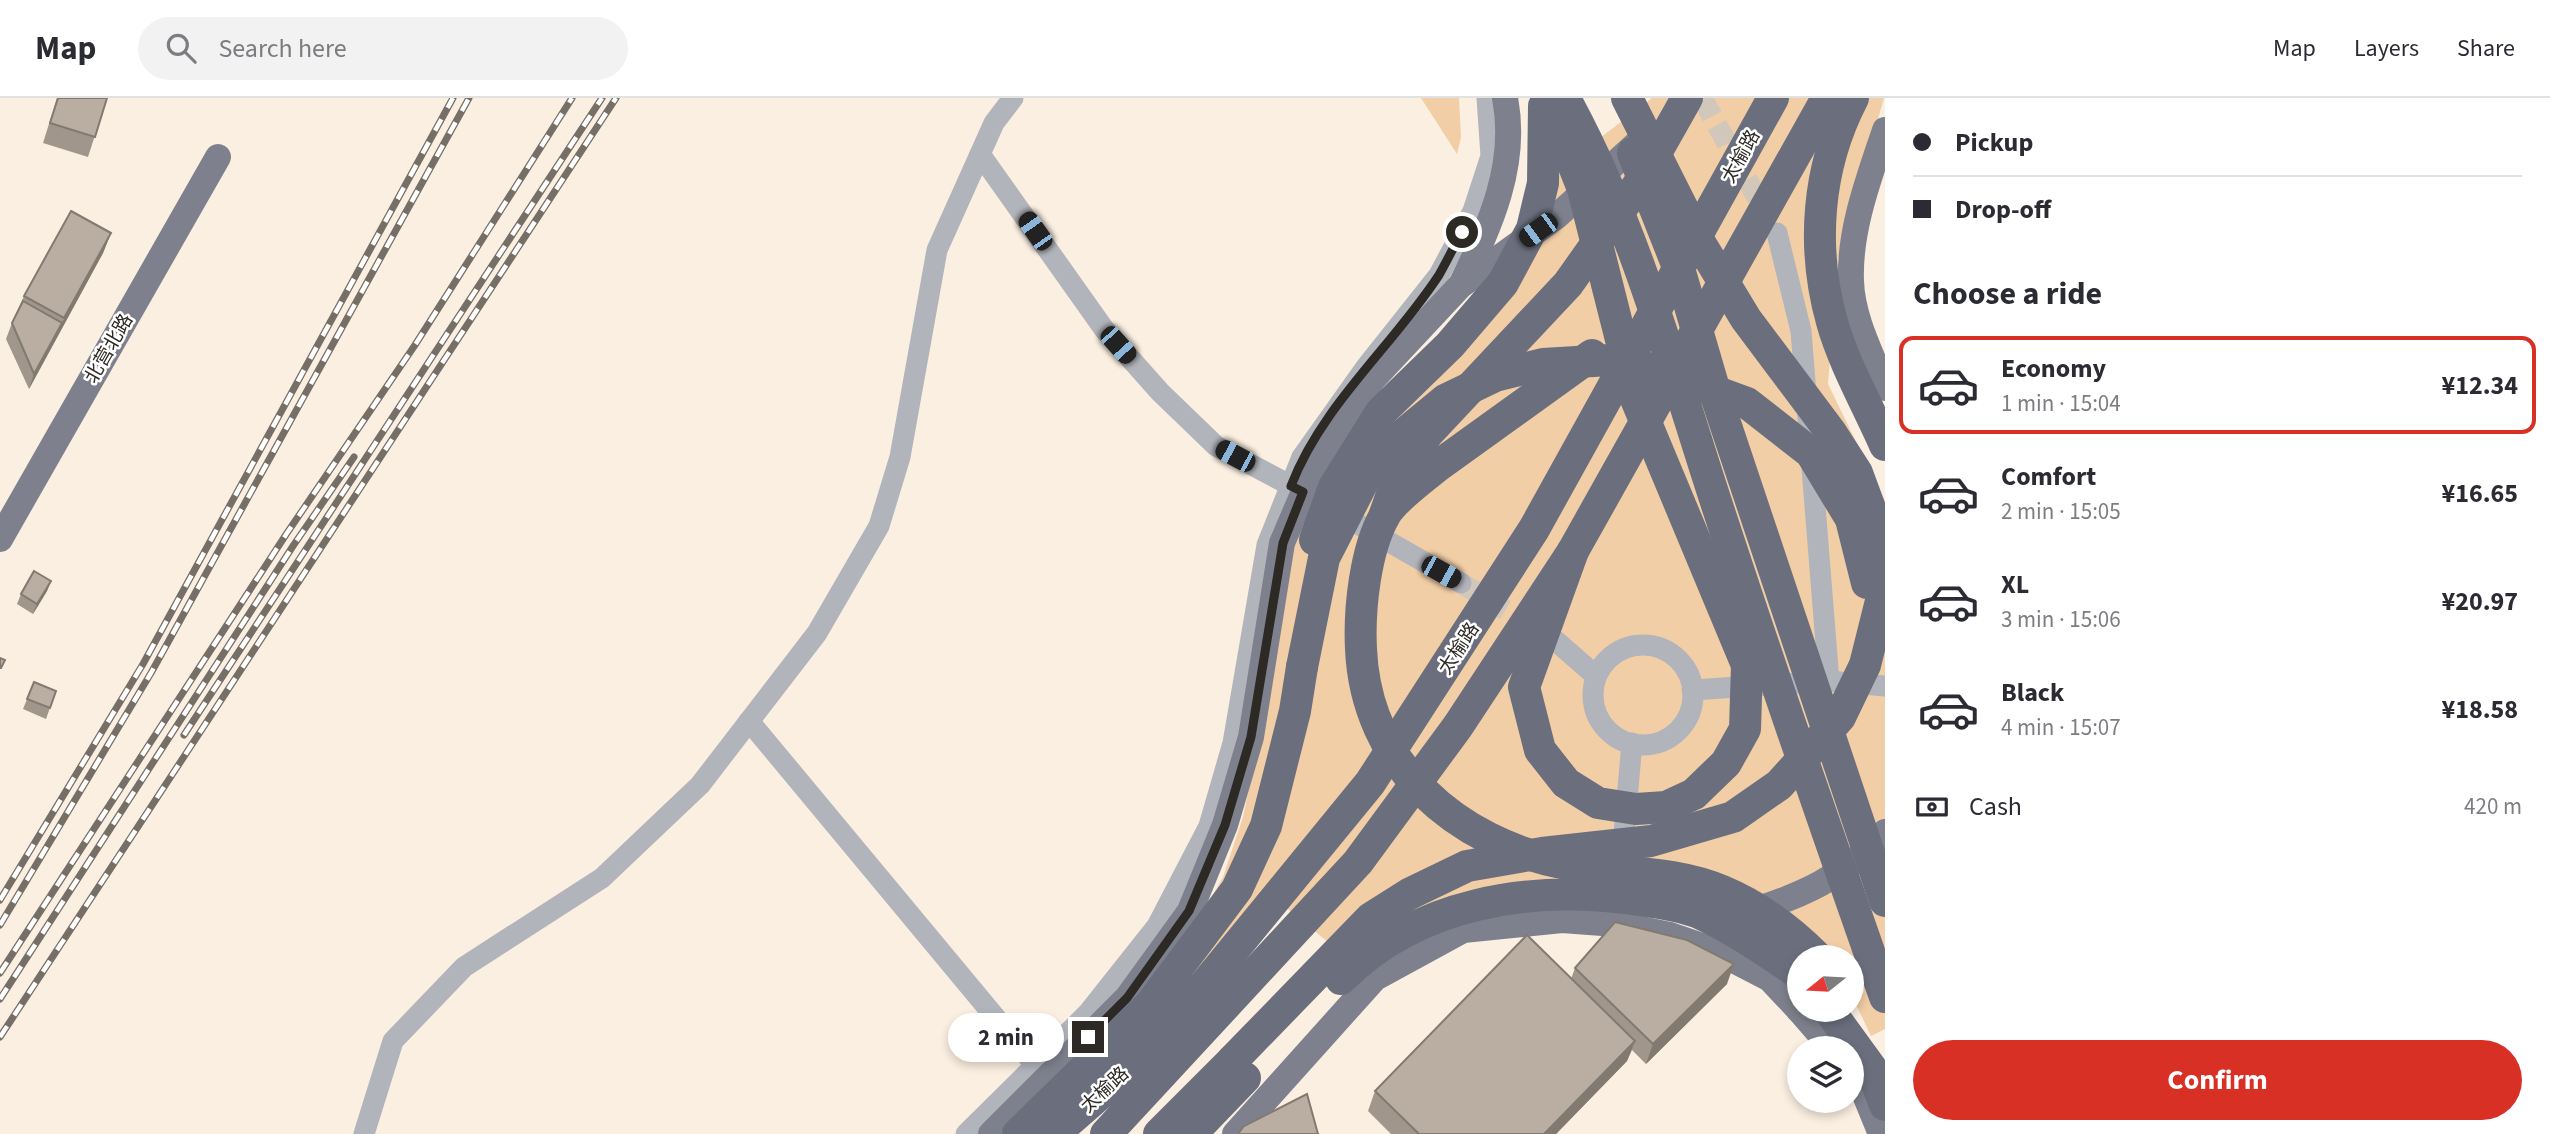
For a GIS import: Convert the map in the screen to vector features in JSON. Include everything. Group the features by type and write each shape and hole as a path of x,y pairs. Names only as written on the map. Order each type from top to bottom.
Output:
{"highway":[{"path":"1545,98 1583,189 1636,399 1748,665 1745,729 1726,763 1694,794 1666,807 1636,809 1598,803 1566,783 1540,750 1524,687 1573,551"},
{"path":"1308,637 1315,540 1334,487 1381,412 1450,345 1503,283 1532,229 1544,183 1545,98"},
{"path":"1564,98 1593,152 1647,283 1772,675 1885,997"},
{"path":"1607,98 1627,136 1679,272 1718,402 1885,901"},
{"path":"1191,1134 1239,1069 1371,918 1409,894 1468,866 1542,853 1651,841 1733,817 1779,785 1840,717 1865,665 1883,593 1878,530 1857,473 1746,319 1700,243 1628,98"},
{"path":"1687,98 1638,186 1568,284 1428,433 1400,471 1365,574 1359,621 1362,682 1383,738 1422,792 1468,829 1507,849 1566,864 1662,876 1721,890 1789,929 1805,945"},
{"name":"太榆路","path":"1054,1134 1115,1081 1204,986 1370,783 1534,529 1773,98"},
{"name":"太榆路","path":"1107,1134 1358,862 1458,726 1573,551 1827,98"},
{"path":"1853,98 1837,128 1824,176 1819,220 1825,291 1832,324 1885,445"},
{"path":"1385,514 1435,468 1597,352 1666,289"},
{"path":"1018,1134 1150,1005 1195,949 1237,889 1266,826 1295,711 1324,558 1370,468 1405,433 1445,400 1495,376 1542,364 1610,360 1657,370 1747,403 1811,453 1851,519 1877,619 1885,677"},
{"path":"1159,1134 1239,1069 1366,954 1432,918 1508,897 1606,895 1698,913 1763,948 1787,965"},
{"path":"1864,1075 1885,1105"}],"main road":[{"path":"1460,286 1494,217 1506,164 1505,98"},
{"path":"991,1134 1127,998 1189,911 1225,825 1251,737 1283,543 1297,489 1373,379 1460,286 1558,216 1665,119 1682,98"},
{"path":"1885,130 1863,195 1851,282 1858,318 1885,388"},
{"name":"北营北路","path":"0,539 218,158"},
{"path":"1616,924 1737,916 1799,897 1862,857 1885,832"},
{"path":"1235,1134 1374,978 1463,930 1562,920 1616,924 1670,935 1714,950 1770,979 1787,997"},
{"path":"1809,1022 1822,1036"},
{"path":"1864,1092 1881,1134"}],"street":[{"path":"364,1134 393,1041 464,967 602,878 700,785 817,633 879,526 900,457 937,250 994,123 1013,98"},
{"path":"966,1134 1088,1013 1157,926 1209,826 1233,743 1267,545 1297,489 1310,445 1366,367 1439,275 1473,211 1491,156 1487,98"},
{"path":"980,153 1104,329 1160,392 1216,446 1461,583"},
{"path":"1777,233 1801,331 1829,681"},
{"path":"1556,641 1596,676"},
{"path":"1633,645 1650,645 1666,650 1679,660 1688,674 1692,690 1686,720 1676,732 1662,741 1647,745 1632,743 1609,731 1595,710 1592,693 1596,676 1605,662 1618,651 1633,645"},
{"path":"1692,690 1829,681 1885,686"},
{"path":"749,721 1035,1065"},
{"path":"1616,924 1632,743"}],"shaded area":[{"path":"1421,98 1459,98 1461,137 1457,154"},
{"path":"1652,98 1884,98 1838,259 1828,384 1885,501 1885,1029 1871,1036 1864,1021 1864,945 1791,945 1561,878 1503,887 1329,943 1266,891 1183,996 1196,925 1223,877 1243,817 1255,760 1287,546 1374,438 1505,299 1553,174"}],"building":[{"path":"58,98 107,98 95,137 50,123"},
{"path":"71,211 111,233 64,318 24,296"},
{"path":"23,301 62,323 34,374 12,323"},
{"path":"34,571 51,581 37,604 21,594"},
{"path":"34,682 56,691 50,708 27,699"},
{"path":"1615,922 1687,940 1734,964 1653,1044 1575,968"},
{"path":"1527,935 1635,1041 1544,1134 1419,1134 1375,1091"},
{"path":"1307,1094 1318,1134 1238,1134 1244,1126"}],"tunnel":[{"path":"1702,98 1769,219"},
{"path":"1461,583 1537,629"}],"railway":[{"path":"0,900 143,664 453,98"},
{"path":"0,925 151,673 469,98"},
{"path":"0,973 287,533 415,345 572,98"},
{"path":"184,735 602,98"},
{"path":"0,1037 616,98"},
{"path":"0,999 293,546 354,457"}],"route":[{"path":"1088,1037 1127,998 1189,911 1225,825 1251,737 1283,543 1303,492 1291,486 1302,457 1366,367 1439,275 1462,232"}]}
